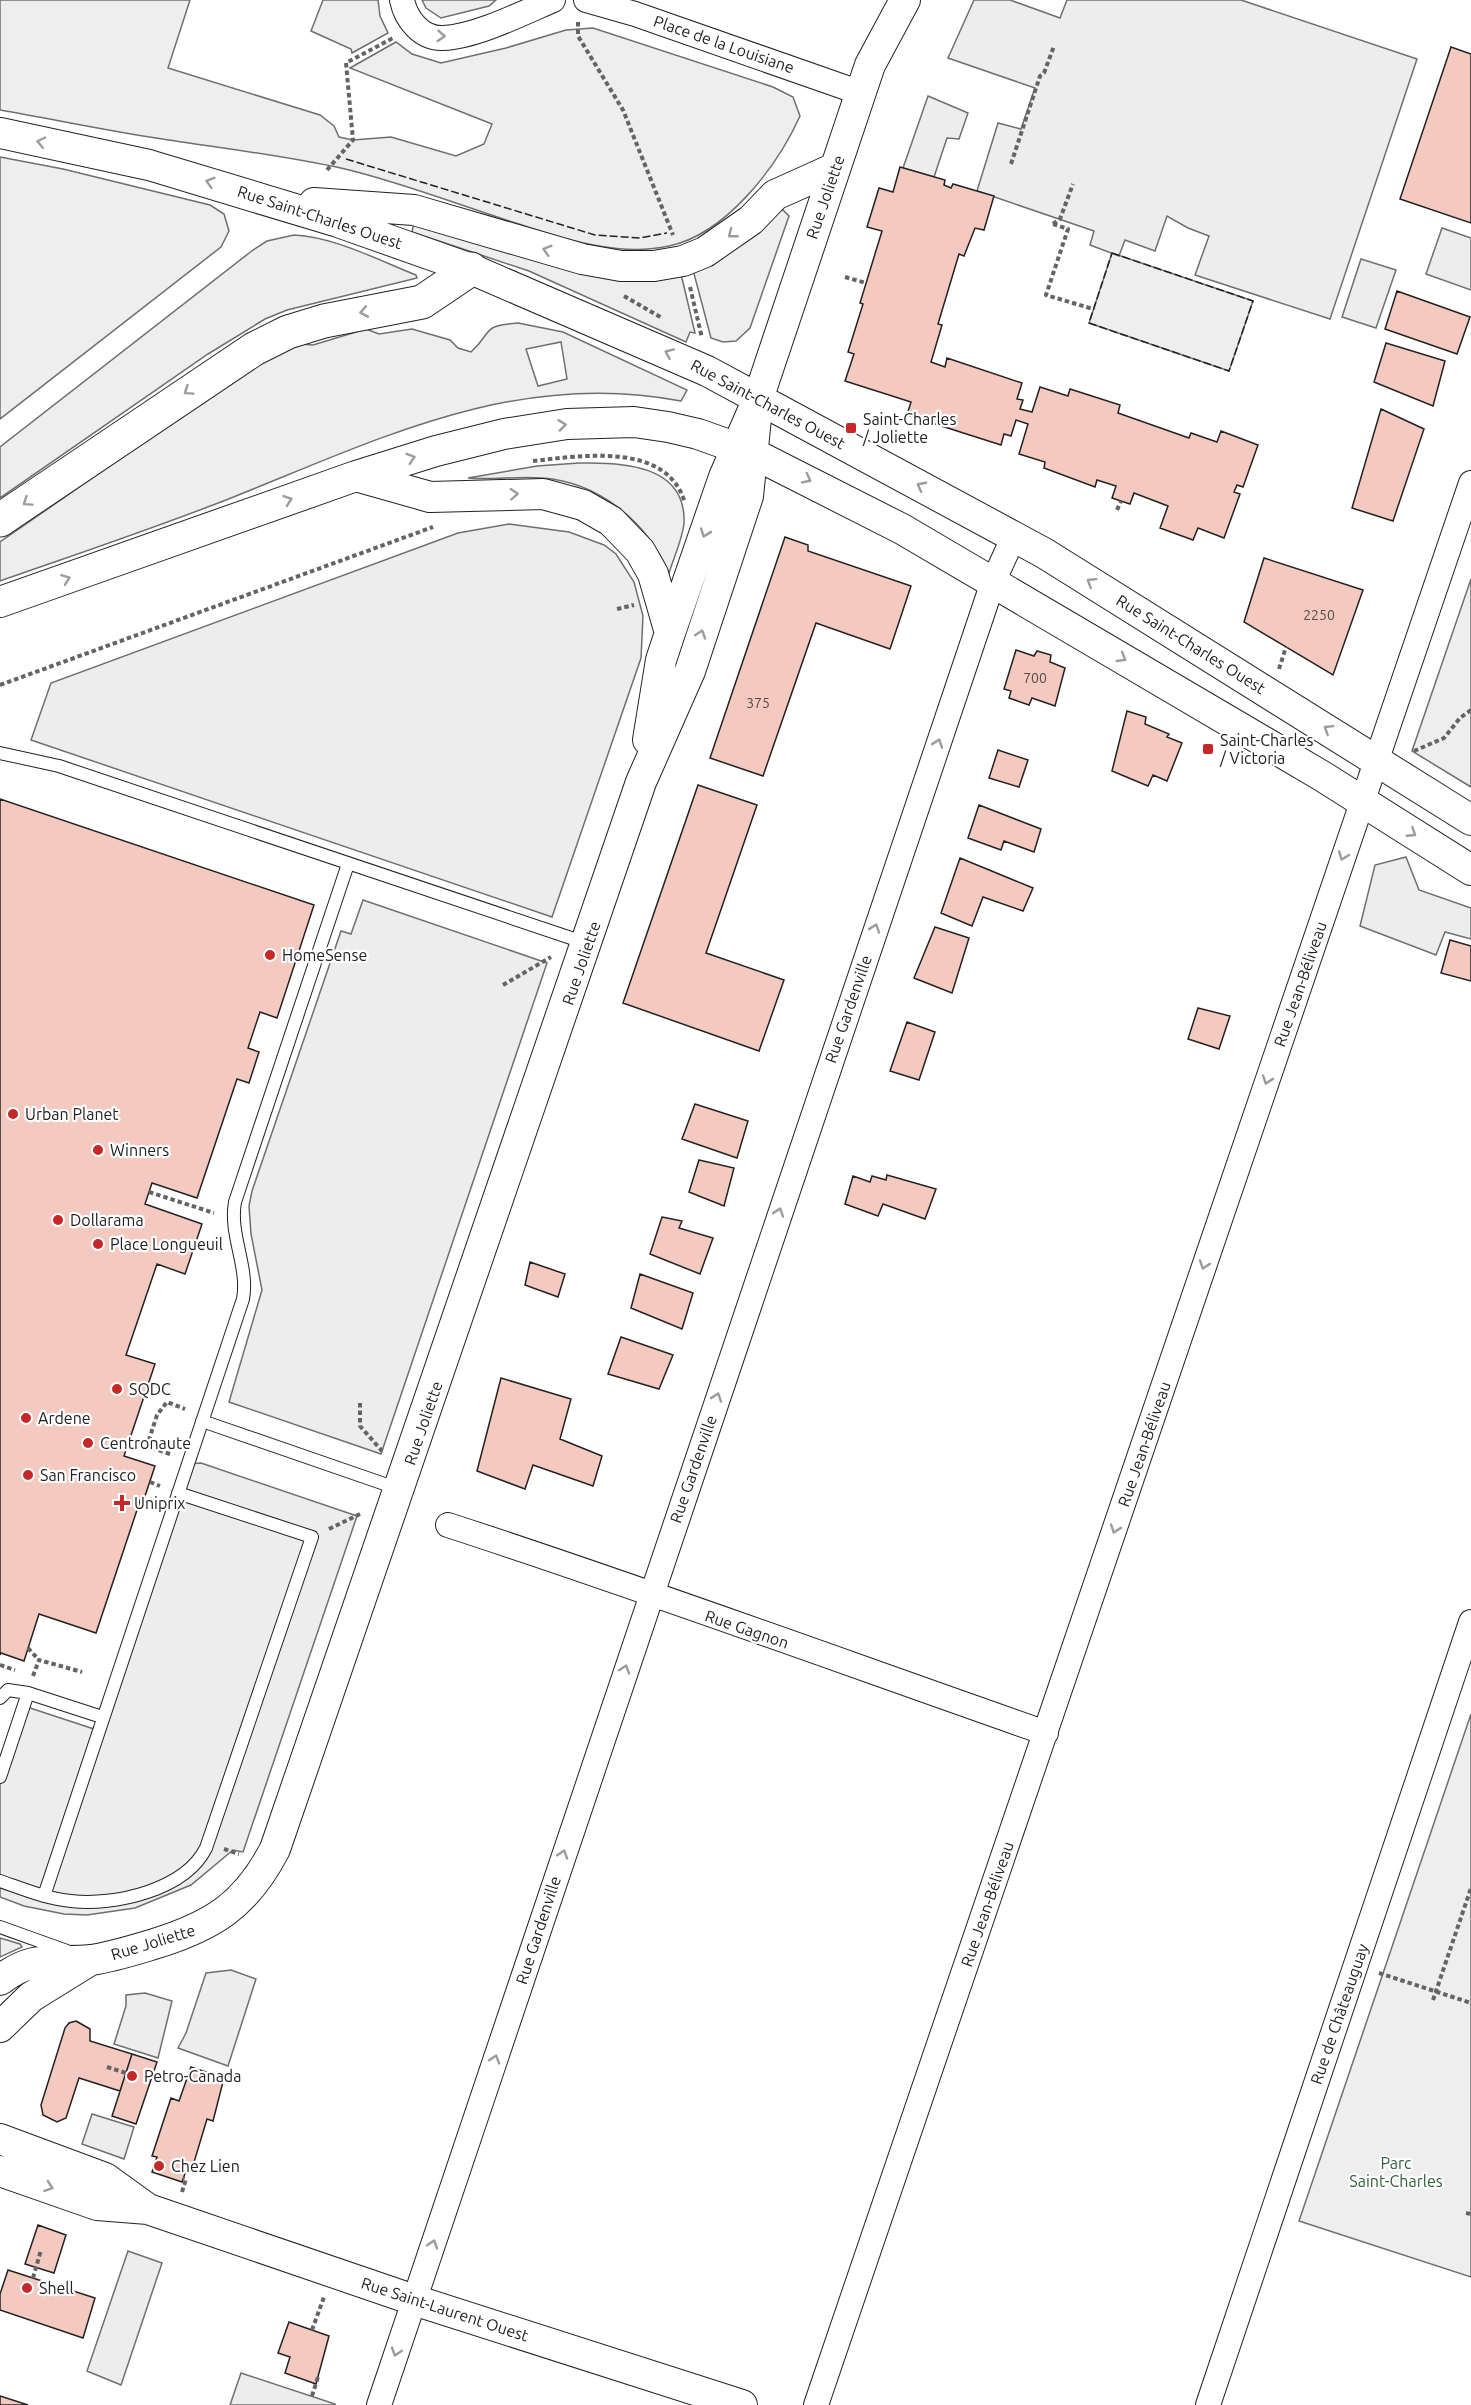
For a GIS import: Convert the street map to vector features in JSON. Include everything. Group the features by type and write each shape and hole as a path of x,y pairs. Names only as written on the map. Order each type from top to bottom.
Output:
{"highway":[{"path":"0,520 254,349 288,333 324,321 422,302 471,269"}],"street":[{"path":"402,0 406,14 415,27 429,35 442,38 505,21 553,0"},
{"name":"Place de la Louisiane","path":"586,0 635,14 861,93"},
{"name":"Rue Joliette","path":"641,782 661,660 670,633 745,451 758,399 861,93 881,42 905,0"},
{"name":"Rue Saint-Charles Ouest","path":"0,134 128,160 266,199 471,269 700,367 1014,536 1378,760 1471,820"},
{"path":"266,199 414,210 582,259 640,267 669,264 705,252 744,225 775,195 835,168"},
{"path":"4,601 356,476 483,439 567,424 616,422 652,424 698,434 745,451 902,529 1363,801 1471,870"},
{"name":"Rue Joliette","path":"0,1980 29,1962 91,1960 138,1949 200,1928 232,1908 263,1872 289,1814 641,782 690,671 748,496 745,451"},
{"path":"356,476 430,497 536,493 556,495 583,505 611,521 640,551 653,574 670,633"},
{"name":"Rue Jean-Béliveau","path":"816,2405 1471,483"},
{"name":"Rue Gardenville","path":"379,2405 993,582 1014,536"},
{"name":"Rue Gagnon","path":"447,1525 651,1592 698,1612 1046,1732"},
{"name":"Rue de Châteauguay","path":"1208,2405 1471,1622"},
{"name":"Rue Joliette","path":"0,2027 31,1996 91,1960"},
{"name":"Rue Saint-Laurent Ouest","path":"0,2139 105,2178 148,2209"},
{"name":"Rue Saint-Laurent Ouest","path":"0,2170 97,2205 148,2209 414,2300 742,2405"}],"lane":[{"path":"0,753 38,759 587,944"},
{"path":"44,1896 245,1292 233,1219 235,1202 348,864"},
{"path":"202,1421 400,1489"},
{"path":"0,1881 44,1896 71,1901 118,1899 176,1878 201,1858 213,1832 312,1537 178,1493"},
{"path":"0,1698 8,1690 28,1693 102,1717"},
{"path":"0,1777 28,1693"},
{"path":"0,1927 91,1960"}],"path":[{"path":"578,25 578,36 623,110 674,238"},
{"path":"327,170 353,140 346,63 397,36"},
{"path":"1011,164 1040,76 1044,73 1054,46"},
{"path":"1073,184 1060,219 1053,224 1068,229 1046,295 1093,309"},
{"path":"845,278 866,283"},
{"name":"Rue Saint-Charles Ouest","path":"689,282 704,345"},
{"path":"525,462 587,456 644,461 673,481 686,507"},
{"path":"1117,510 1121,501"},
{"path":"0,685 436,526"},
{"path":"1276,675 1286,647"},
{"path":"1407,754 1444,738 1460,718 1471,710"},
{"path":"503,985 557,954"},
{"path":"149,1192 214,1213"},
{"path":"170,1454 147,1446 157,1415 167,1402 185,1409"},
{"path":"360,1403 360,1426 385,1454"},
{"path":"150,1482 159,1486"},
{"path":"138,1505 152,1509"},
{"path":"312,1537 360,1515"},
{"path":"28,1648 39,1660 82,1672"},
{"path":"0,1665 34,1676 39,1660"},
{"path":"1433,2000 1471,1888"},
{"path":"1356,1965 1471,2003"},
{"path":"107,2067 126,2073"},
{"path":"182,2193 186,2179 183,2178"},
{"path":"33,2278 41,2250"},
{"path":"312,2330 325,2294"},
{"path":"312,2396 318,2377"}],"green space":[{"path":"0,0 190,0 168,68 320,115 334,126 339,137 353,140 391,137 456,156 484,144 492,124 350,68 396,42 412,54 441,63 506,48 566,30 593,28 773,87 793,97 800,116 778,156 747,196 710,228 690,239 669,246 650,249 613,248 558,236 412,188 345,169 0,110"},
{"path":"323,0 378,0 380,16 388,33 352,53 351,49 311,31"},
{"path":"422,0 496,0 489,6 441,18 426,8"},
{"path":"0,157 63,169 210,205 224,214 229,231 221,247 0,419"},
{"path":"782,209 789,216 750,328 736,341 723,342 711,338 693,270 741,244"},
{"path":"414,222 681,274 695,333 690,332 686,342 529,271 412,232"},
{"path":"294,235 341,245 416,275 417,278 287,310 265,319 208,354 0,498 0,447 253,250 267,241"},
{"path":"1112,253 1253,301 1229,371 1089,323"},
{"path":"518,323 563,332 687,390 681,401 621,394 562,394 506,402 450,415 341,453 174,520 0,581 0,542 229,383 278,354 301,344 313,345 366,329 379,334 412,329 450,340 458,348 471,352 492,328","holes":["561,342 567,379 538,386 526,349"]},
{"path":"579,463 631,466 663,478 675,489 682,504 684,524 669,573 660,554 634,522 619,508 583,487 542,478 468,478 537,466"},
{"path":"1471,579 1471,787 1412,751"},
{"name":"Parc Saint-Charles","path":"1471,1714 1471,2277 1299,2221"},
{"path":"0,1938 20,1944 22,1947 0,1957"}],"shaded area":[{"path":"974,0 1010,0 1060,18 1067,0 1241,0 1417,59 1330,319 1195,275 1209,236 1188,228 1167,216 1155,251 1125,240 1119,256 1090,245 1094,231 977,191 998,123 1021,129 1035,88 948,58"},
{"path":"928,96 968,113 959,139 947,138 934,177 903,168"},
{"path":"1442,228 1471,238 1471,290 1426,274"},
{"path":"1361,259 1396,270 1376,328 1342,317"},
{"path":"509,524 569,532 604,545 616,554 634,582 643,616 641,658 552,917 31,740 51,683 458,533"},
{"path":"1406,857 1419,890 1471,908 1471,939 1445,932 1436,955 1360,926 1375,865"},
{"path":"363,900 547,963 381,1454 229,1402 262,1290 251,1234 249,1206 252,1191 341,931 351,934"},
{"path":"201,1463 357,1516 243,1852 233,1850 191,1885 135,1908 87,1915 64,1914 24,1906 0,1897 0,1777 24,1706 97,1730 187,1464"},
{"path":"231,1970 256,1979 228,2066 178,2048 186,2033 206,1973"},
{"path":"145,1993 172,2001 158,2058 114,2044 126,2006 126,1995"},
{"path":"92,2114 134,2127 124,2159 82,2144"},
{"path":"128,2251 162,2263 121,2385 87,2371"},
{"path":"241,2373 335,2404 335,2405 230,2405"}],"building":[{"path":"1451,47 1471,54 1471,223 1400,199"},
{"path":"900,167 945,180 944,185 951,188 953,184 994,196 984,230 975,228 964,256 959,254 938,324 942,325 931,362 945,367 947,358 1022,383 1017,399 1023,400 1020,409 1032,412 1040,387 1068,396 1070,389 1120,405 1118,413 1189,438 1191,433 1217,442 1221,431 1258,445 1243,487 1237,485 1234,492 1240,494 1224,538 1198,528 1193,540 1160,528 1168,506 1134,493 1130,504 1112,498 1116,486 1097,480 1095,487 1044,468 1045,462 1019,454 1028,424 1016,420 1011,436 1004,434 1001,445 907,415 911,402 845,381 854,354 848,352 863,304 860,303 882,231 867,227 879,188 893,192"},
{"path":"1397,291 1470,317 1457,354 1385,329"},
{"path":"1386,343 1445,361 1433,406 1374,382"},
{"path":"1381,409 1424,429 1393,521 1352,508"},
{"path":"785,537 808,545 808,551 911,586 890,649 816,623 763,776 710,758"},
{"path":"1264,558 1363,590 1333,675 1244,622"},
{"path":"1016,650 1034,656 1037,651 1051,655 1050,662 1065,668 1055,706 1032,698 1029,705 1009,698 1011,691 1004,689"},
{"path":"1127,711 1146,717 1145,724 1169,734 1167,737 1182,743 1167,781 1153,775 1148,786 1112,771"},
{"path":"998,750 1028,760 1019,787 989,778"},
{"path":"698,785 757,805 706,953 784,980 759,1051 623,1003"},
{"name":"Place Longueuil","path":"0,799 314,905 277,1018 260,1012 248,1048 259,1052 249,1083 237,1079 197,1198 152,1183 145,1204 202,1224 185,1274 157,1264 126,1355 155,1364 124,1456 155,1466 144,1499 141,1498 96,1633 39,1614 24,1661 1,1653 0,1655"},
{"path":"979,805 1041,829 1034,852 1004,841 1001,850 968,838"},
{"path":"960,858 1033,888 1023,911 983,897 972,926 941,913"},
{"path":"935,927 969,938 952,993 914,978"},
{"path":"1450,940 1471,946 1471,981 1441,973"},
{"path":"1198,1008 1230,1016 1219,1049 1188,1039"},
{"path":"907,1022 935,1032 919,1080 890,1071"},
{"path":"695,1104 748,1121 737,1158 682,1139"},
{"path":"699,1160 734,1168 724,1206 689,1192"},
{"path":"887,1175 936,1189 925,1219 883,1204 878,1216 845,1204 853,1176 870,1182 872,1176 886,1180"},
{"path":"662,1217 682,1221 679,1228 713,1238 700,1274 650,1254"},
{"path":"530,1262 565,1274 558,1297 525,1285"},
{"path":"640,1274 693,1293 682,1329 631,1308"},
{"path":"621,1337 673,1355 659,1389 608,1374"},
{"path":"501,1378 571,1399 560,1439 602,1456 593,1486 533,1465 525,1489 477,1471"},
{"path":"76,2021 90,2029 90,2041 132,2054 120,2091 79,2078 66,2118 57,2122 43,2115 41,2105 65,2028 69,2023"},
{"path":"132,2054 157,2062 136,2124 112,2116"},
{"path":"191,2067 224,2078 213,2121 207,2119 192,2169 187,2168 182,2182 152,2172 157,2157 152,2156 171,2098 179,2101"},
{"path":"38,2225 66,2235 54,2273 25,2264"},
{"path":"8,2270 95,2298 83,2338 0,2310 0,2294"},
{"path":"289,2322 329,2336 316,2384 285,2373 290,2357 278,2353"},
{"path":"0,2396 28,2405 0,2405"}],"fence":[{"path":"346,159 595,235 640,238 667,233"},
{"path":"1112,253 1253,301 1229,371 1089,323 1112,253"}],"place":[{"name":"Saint-Charles / Joliette","path":"851,428"},
{"name":"Saint-Charles / Victoria","path":"1208,749"},
{"name":"HomeSense","path":"270,955"},
{"name":"Urban Planet","path":"13,1114"},
{"name":"Winners","path":"98,1150"},
{"name":"Dollarama","path":"58,1220"},
{"name":"Place Longueuil","path":"98,1244"},
{"name":"SQDC","path":"117,1389"},
{"name":"Ardene","path":"26,1418"},
{"name":"Centronaute","path":"88,1443"},
{"name":"San Francisco","path":"28,1475"},
{"name":"Uniprix","path":"122,1503"},
{"name":"Petro-Canada","path":"132,2076"},
{"name":"Chez Lien","path":"159,2166"},
{"name":"Shell","path":"27,2288"}]}
